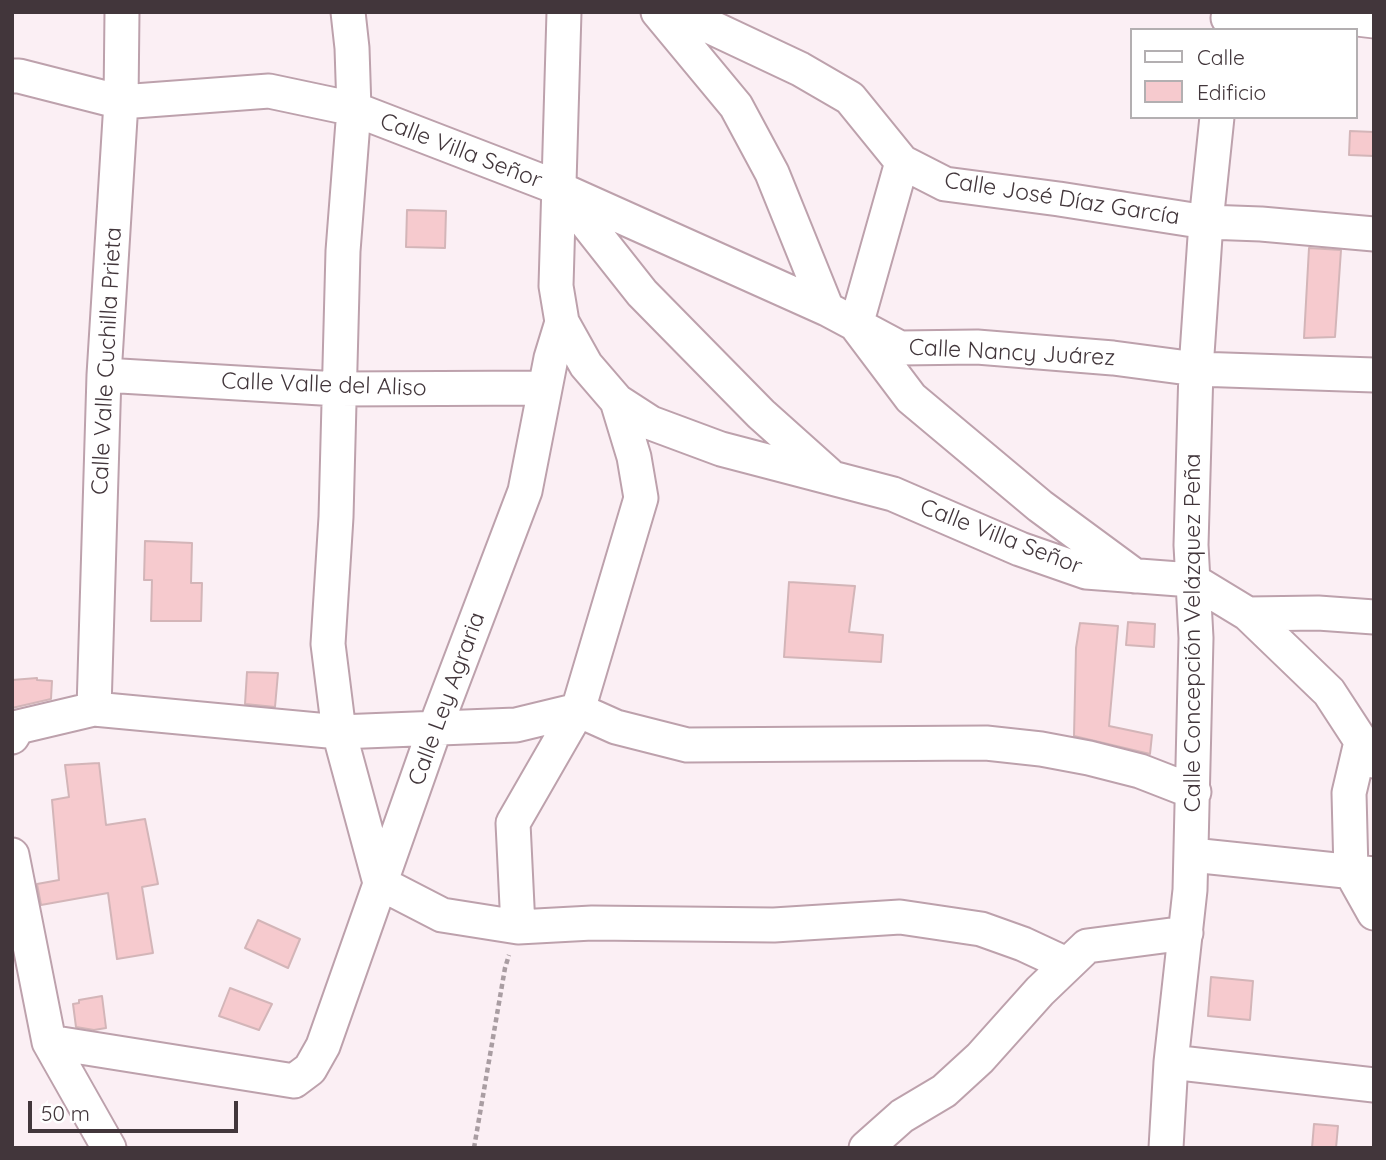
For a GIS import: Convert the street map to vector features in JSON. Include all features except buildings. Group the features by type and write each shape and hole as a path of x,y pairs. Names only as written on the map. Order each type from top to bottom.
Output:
{"street":[{"name":"Calle Valle Cuchilla Prieta","path":"94,709 104,375 121,102 122,12"},
{"path":"348,12 354,109 343,251 336,517 328,645 339,732 380,883 442,915 518,927 592,923 774,925 900,917 981,929 1023,944 1066,964"},
{"path":"562,322 556,286 564,12"},
{"path":"657,12 736,106 772,173 827,309"},
{"name":"Calle José Díaz García","path":"679,12 800,69 850,98 902,162 945,184 1206,222 1374,234"},
{"path":"1227,20 1374,21"},
{"name":"Calle Villa Señor","path":"12,76 121,102 269,91 354,109 559,188 642,293 761,414 832,478"},
{"name":"Calle Concepción Velázquez Peña","path":"1166,1148 1171,1062 1192,855 1196,638 1192,580 1196,369 1206,222 1217,119"},
{"path":"902,162 856,325 911,398 1040,506 1137,577"},
{"name":"Calle Nancy Juárez","path":"559,188 827,309 900,348 977,347 1112,358 1196,369 1374,375"},
{"name":"Calle Villa Señor","path":"562,322 586,365 617,401 651,423 721,449 893,494 1020,549 1086,572 1192,580 1248,614 1329,692 1367,752"},
{"name":"Calle Ley Agraria","path":"49,1042 294,1081 310,1069 323,1046 435,727 525,491 551,358 562,322"},
{"name":"Calle Valle del Aliso","path":"104,375 338,389 545,388"},
{"path":"518,927 513,823 578,710 642,498 634,457 617,401"},
{"path":"1248,614 1318,613 1374,617"},
{"path":"12,737 18,727 94,709 339,732 516,725 578,710 616,727 687,745 986,743 1041,749 1140,771 1194,792"},
{"path":"1367,752 1349,793 1363,873 1374,913"},
{"path":"12,855 49,1042 109,1148"},
{"path":"1192,855 1363,873"},
{"path":"866,1148 902,1116 944,1091 980,1058 1066,964 1087,946 1186,933"},
{"path":"1171,1062 1374,1086"}],"path":[{"path":"474,1148 505,968 518,927"}]}
